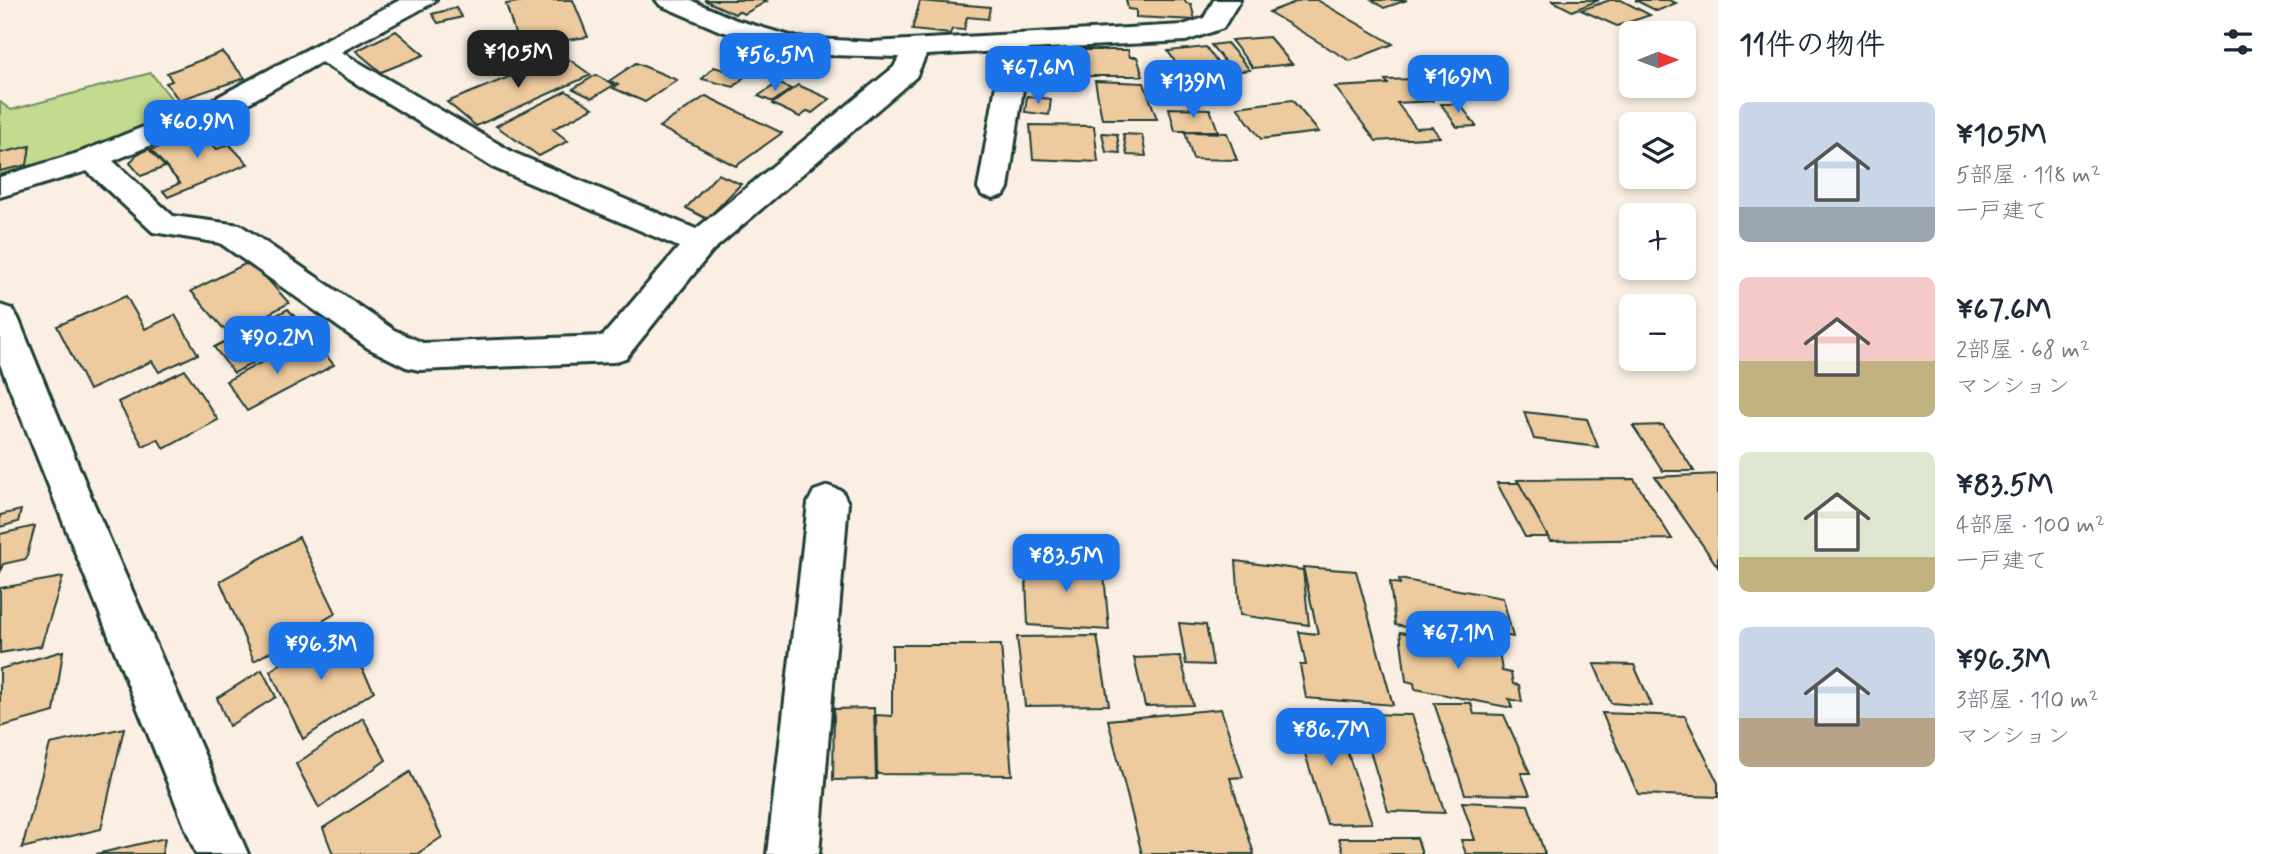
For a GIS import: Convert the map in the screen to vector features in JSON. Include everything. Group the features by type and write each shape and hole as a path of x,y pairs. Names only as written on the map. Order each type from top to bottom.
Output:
{"street":[{"path":"669,0 727,25 794,46 872,50 1186,33 1214,23 1227,0"},
{"path":"0,187 92,159 226,104 323,52 404,3"},
{"path":"993,188 1017,43"},
{"path":"92,159 164,225 229,233 380,339 419,357 613,349 700,243 906,71 916,48"},
{"path":"323,52 503,160 700,243"},
{"path":"0,318 74,504 222,854"},
{"path":"793,854 828,503"}],"green space":[{"path":"151,73 182,112 72,156 0,176 0,102 11,110"}],"building":[{"path":"529,0 573,0 588,37 519,47 506,4"},
{"path":"704,0 767,1 744,14 738,11 735,14"},
{"path":"1126,0 1185,0 1191,4 1195,20 1136,17 1136,10 1128,9"},
{"path":"1301,0 1317,0 1393,44 1350,61 1269,12"},
{"path":"1372,0 1407,0 1384,8"},
{"path":"1551,0 1599,0 1572,11"},
{"path":"1610,0 1621,0 1650,15 1632,21 1619,21 1617,26 1581,10"},
{"path":"1635,0 1669,0 1676,3 1657,11"},
{"path":"920,1 990,7 988,19 967,17 964,30 952,29 950,34 912,30"},
{"path":"456,8 462,17 438,23 432,14"},
{"path":"396,31 424,55 381,72 356,51"},
{"path":"1269,37 1292,64 1253,68 1231,40"},
{"path":"1227,43 1250,70 1233,72 1211,45"},
{"path":"1206,47 1230,81 1190,85 1168,51"},
{"path":"1059,50 1128,50 1130,57 1137,57 1143,76 1064,76"},
{"path":"222,52 245,78 179,100 166,83 172,81 167,73"},
{"path":"563,55 591,75 476,126 447,102"},
{"path":"636,63 677,80 645,102 613,88 618,85 609,81"},
{"path":"714,67 745,76 734,87 702,79"},
{"path":"596,75 614,85 592,98 573,89"},
{"path":"1415,79 1433,101 1397,103 1416,128 1432,127 1440,137 1376,141 1335,87 1388,84 1385,80"},
{"path":"1095,81 1144,83 1157,119 1102,119"},
{"path":"778,83 791,89 773,102 758,96"},
{"path":"798,85 830,99 812,113 808,111 800,117 772,104"},
{"path":"566,91 593,108 553,129 568,141 539,156 496,126"},
{"path":"706,96 782,133 736,166 659,127"},
{"path":"1027,96 1051,99 1049,115 1025,112"},
{"path":"1292,100 1319,132 1261,139 1237,107"},
{"path":"1441,104 1460,104 1476,126 1457,127"},
{"path":"1169,108 1210,109 1218,131 1175,131"},
{"path":"1030,125 1094,126 1098,162 1033,159"},
{"path":"210,128 218,138 210,142 217,149 229,144 248,164 168,197 163,191 180,183 151,150"},
{"path":"1185,132 1227,133 1237,160 1193,159"},
{"path":"1102,133 1117,134 1120,153 1106,152"},
{"path":"1123,134 1142,135 1146,156 1127,155"},
{"path":"30,146 27,165 0,171 0,153"},
{"path":"149,149 165,167 141,176 130,163 137,154"},
{"path":"718,174 741,184 707,219 686,208"},
{"path":"251,261 289,303 229,335 191,291"},
{"path":"126,296 145,329 175,315 198,354 159,372 152,361 89,390 57,326"},
{"path":"288,309 303,326 285,336 288,340 276,346 279,349 234,373 214,347"},
{"path":"320,348 334,365 247,411 226,381 285,350 290,356 303,349 308,354"},
{"path":"185,370 218,420 164,449 158,439 143,446 118,402"},
{"path":"1524,412 1587,419 1598,447 1534,439"},
{"path":"1663,425 1694,471 1663,471 1633,426"},
{"path":"1718,474 1718,567 1655,477"},
{"path":"1634,479 1672,539 1550,541 1517,480"},
{"path":"1497,483 1519,483 1548,537 1525,537"},
{"path":"21,510 18,522 0,527 0,515"},
{"path":"35,526 26,559 3,564 0,573 0,534"},
{"path":"299,537 336,613 254,661 220,581"},
{"path":"1025,558 1103,563 1109,630 1028,625"},
{"path":"1236,561 1303,570 1309,625 1240,615"},
{"path":"1303,567 1356,571 1393,705 1306,698 1300,665 1306,665 1299,632 1318,634"},
{"path":"63,577 41,646 0,653 0,588"},
{"path":"1399,579 1503,598 1513,637 1503,635 1506,646 1395,625 1390,582 1400,584"},
{"path":"1179,623 1206,625 1213,665 1186,664"},
{"path":"338,625 374,691 303,739 270,671"},
{"path":"1400,632 1499,651 1502,671 1511,673 1513,684 1519,685 1522,702 1509,699 1512,708 1415,689 1414,683 1406,681"},
{"path":"1097,636 1109,705 1025,706 1017,637"},
{"path":"892,645 1001,645 1012,775 877,774 876,715 892,716"},
{"path":"63,651 54,712 0,727 0,669"},
{"path":"1180,656 1193,705 1145,706 1134,658"},
{"path":"1594,664 1634,665 1652,706 1611,703"},
{"path":"262,670 276,697 229,726 217,698"},
{"path":"1434,703 1471,703 1474,714 1504,715 1530,773 1521,773 1530,795 1465,794"},
{"path":"874,708 876,779 833,780 834,709"},
{"path":"1221,709 1243,777 1230,778 1254,854 1142,854 1108,720"},
{"path":"1333,711 1372,823 1327,824 1292,712"},
{"path":"1602,713 1685,716 1718,783 1718,797 1638,794"},
{"path":"1359,714 1412,715 1445,813 1388,811"},
{"path":"363,718 386,760 319,808 296,764"},
{"path":"124,728 101,829 22,848 50,744"},
{"path":"410,772 442,837 417,854 333,854 323,828"},
{"path":"1462,802 1528,805 1545,854 1466,854 1461,840 1475,840"},
{"path":"165,838 162,854 96,854"},
{"path":"1339,838 1417,838 1422,854 1344,854"}]}
